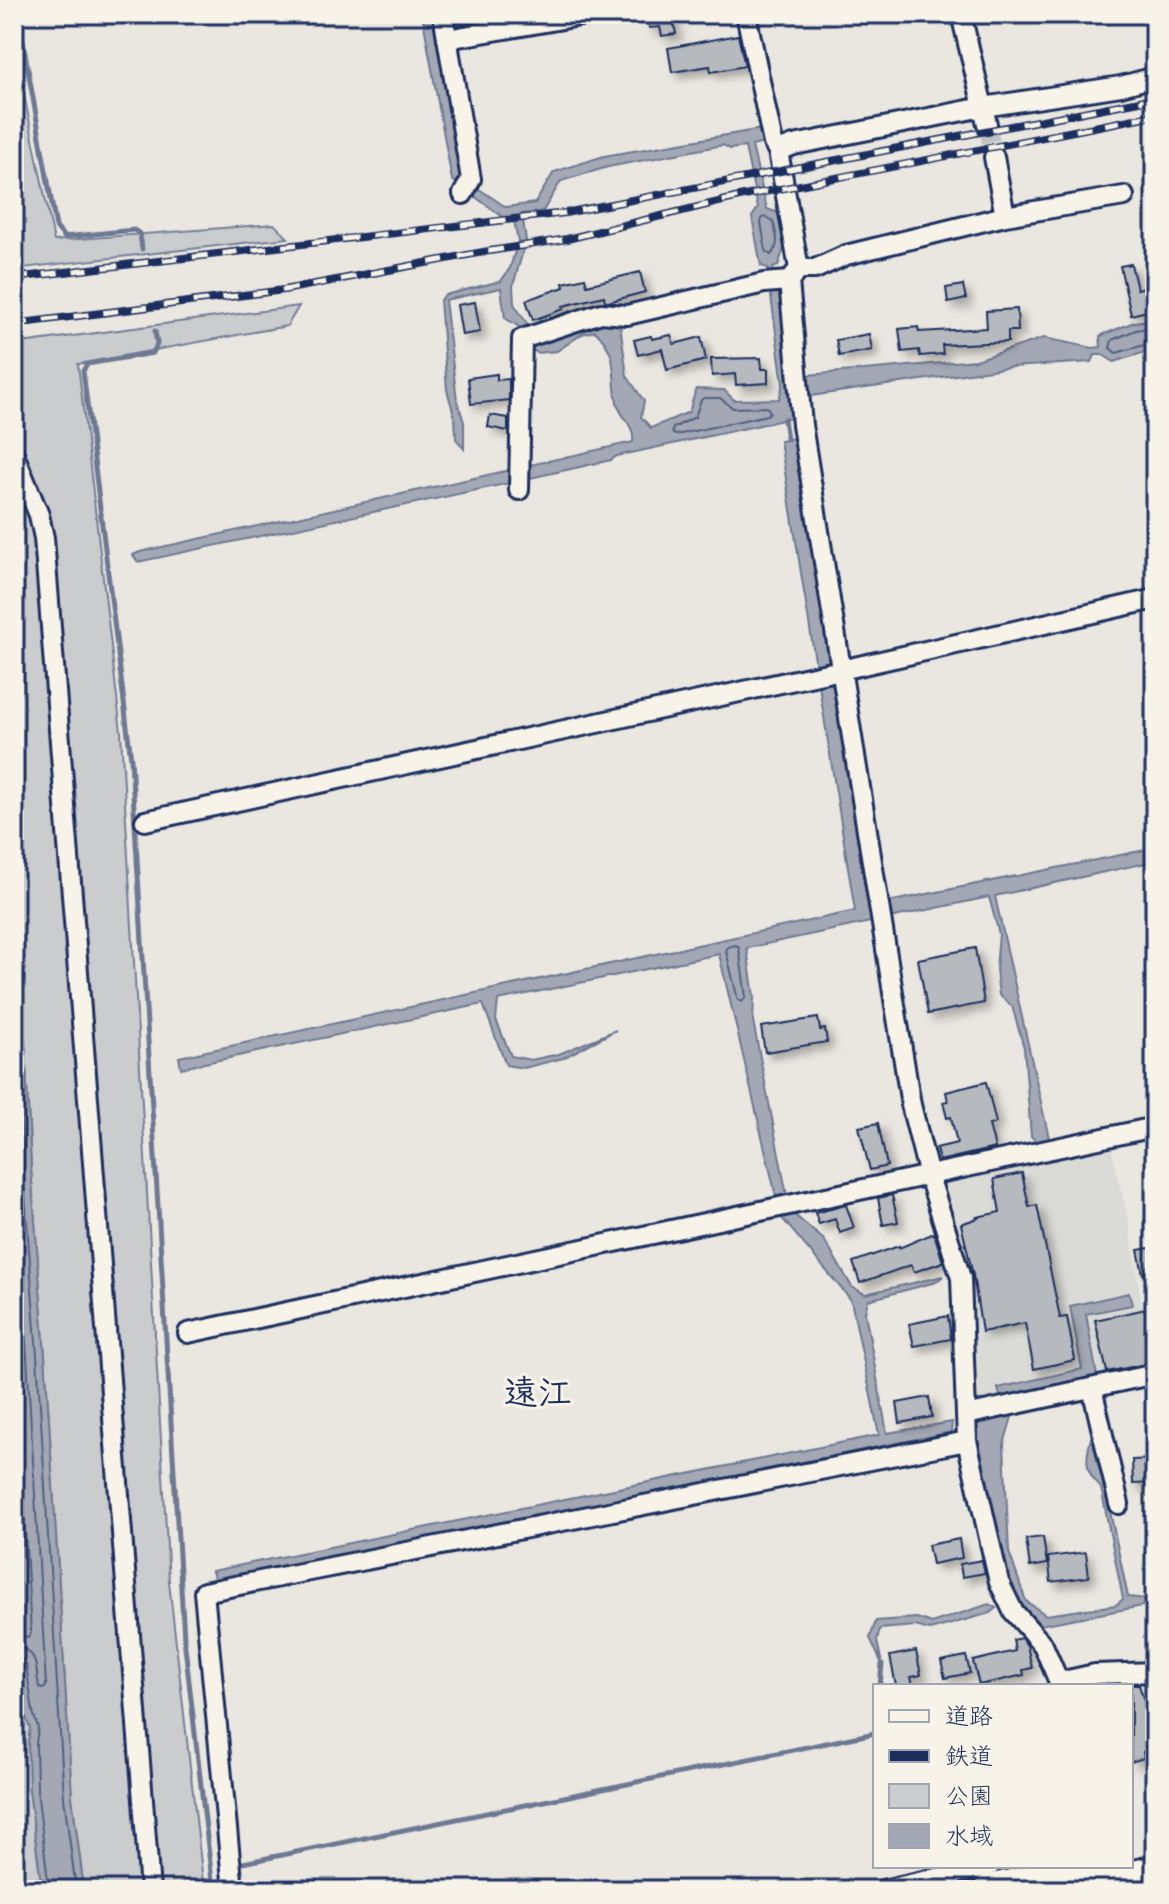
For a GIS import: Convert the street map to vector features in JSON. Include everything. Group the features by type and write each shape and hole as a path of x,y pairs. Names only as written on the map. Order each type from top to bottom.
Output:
{"highway":[{"path":"1133,1857 1155,1852"},
{"path":"989,1890 1155,1871"},
{"path":"1075,1890 1108,1876"}],"street":[{"path":"443,14 467,186"},
{"path":"447,39 591,14"},
{"path":"746,14 773,143 778,151 783,278 838,671 911,1105 929,1176 961,1278 967,1441 999,1582 1013,1611 1043,1645 1059,1684 1095,1674 1155,1672"},
{"path":"961,14 985,116"},
{"path":"778,151 794,145 985,116 1155,77"},
{"path":"994,157 1005,216"},
{"path":"519,479 522,339 601,313 627,315 783,278 815,269 846,255 1005,216 1124,196"},
{"path":"14,454 39,515 44,538 150,1890"},
{"path":"145,821 1155,599"},
{"path":"188,1333 1155,1127"},
{"path":"966,1415 1155,1374"},
{"path":"1092,1388 1119,1504"},
{"path":"233,1890 204,1592 967,1441"},
{"path":"883,1890 981,1868"}],"shaded area":[{"path":"1108,1133 1130,1228 1141,1301 1155,1298 1155,1369 970,1408 966,1280 935,1169"}],"green space":[{"path":"14,46 54,241 274,224 288,238 14,269"},
{"path":"299,306 287,326 78,364 121,732 169,1582 204,1890 84,1890 72,1798 25,1044 14,954 14,344"},
{"path":"14,1599 18,1675 25,1715 31,1728 28,1743 29,1790 42,1890 14,1890"}],"water":[{"path":"422,14 433,14 461,177 506,207 535,203 554,172 604,156 762,129 764,143 752,146 767,209 779,213 786,242 778,266 773,268 777,287 781,287 792,382 808,381 808,375 976,360 1044,338 1101,347 1100,336 1134,322 1155,319 1155,349 1114,362 1103,355 1095,355 1092,362 1011,367 810,396 809,389 791,392 792,418 530,478 530,465 633,442 632,430 617,402 611,356 595,331 582,334 557,351 537,353 529,347 533,339 590,321 620,324 627,376 644,401 641,417 651,428 689,412 696,389 724,390 734,400 779,399 783,384 770,289 773,287 768,268 761,266 752,217 758,208 745,147 730,149 723,145 608,167 561,181 543,211 522,214 526,240 513,286 514,304 530,328 524,330 505,318 501,288 445,300 457,400 464,422 464,449 456,439 455,418 447,390 440,300 445,295 501,281 510,268 518,241 513,216 503,217 452,180"},
{"path":"794,438 868,906 1155,848 1155,861 995,896 1049,1138 1039,1144 1031,1136 1024,1048 1012,1006 999,995 996,969 999,934 989,897 747,948 754,997 753,1021 790,1211 824,1240 852,1287 865,1294 943,1276 936,1282 868,1300 865,1313 887,1433 952,1422 951,1432 215,1582 212,1571 879,1435 851,1300 781,1217 719,954 498,1000 496,1020 511,1056 531,1060 559,1054 616,1030 563,1058 524,1068 506,1065 483,1004 181,1068 179,1057 855,911 780,441"},
{"path":"510,470 510,483 138,562 133,555 140,552"},
{"path":"14,954 25,1044 72,1797 84,1890 42,1890 29,1790 30,1728 18,1675 14,1599"},
{"path":"1129,1293 1132,1305 1086,1314 1097,1376 1019,1393 1004,1444 1009,1552 1026,1601 1046,1615 1116,1605 1123,1599 1101,1488 1088,1467 1093,1430 1128,1597 1147,1599 1155,1594 1155,1601 1148,1605 1040,1625 1019,1602 1004,1569 975,1423 998,1417 1001,1400 998,1388 1082,1369 1070,1306"},
{"path":"989,1604 996,1608 990,1613 930,1630 915,1626 880,1629 877,1641 882,1664 870,1638 876,1621 917,1618 931,1623"}],"building":[{"path":"647,14 672,14 676,34 662,36 660,27 649,28"},
{"path":"738,35 745,66 711,72 710,66 672,72 668,48"},
{"path":"1131,264 1137,289 1155,285 1155,309 1131,315 1120,266"},
{"path":"640,272 645,292 608,302 604,296 563,306 564,309 533,320 526,300 564,287 563,283 585,278 587,285"},
{"path":"963,285 966,299 948,303 946,288"},
{"path":"475,302 480,332 462,335 457,305"},
{"path":"1017,309 1018,331 1008,331 1008,342 942,345 943,354 920,356 919,350 902,352 899,329 918,327 919,332 987,328 986,311"},
{"path":"869,334 872,350 839,356 836,340"},
{"path":"671,335 674,344 701,337 706,360 667,370 662,349 638,355 634,340"},
{"path":"761,358 762,369 768,369 768,383 736,385 735,374 712,376 711,359"},
{"path":"497,374 497,380 509,379 509,400 471,404 468,378"},
{"path":"490,415 508,418 508,431 488,427"},
{"path":"975,948 984,1003 928,1014 918,959"},
{"path":"818,1018 820,1030 825,1029 827,1042 765,1052 761,1027"},
{"path":"986,1082 996,1123 989,1125 995,1148 939,1161 936,1148 957,1143 951,1117 947,1118 943,1102 948,1101 946,1092"},
{"path":"878,1123 887,1166 870,1170 859,1127"},
{"path":"1022,1173 1029,1207 1037,1205 1060,1318 1067,1317 1075,1360 1034,1369 1025,1323 982,1332 961,1224 1000,1212 994,1179"},
{"path":"892,1195 898,1222 883,1225 878,1198"},
{"path":"846,1205 854,1228 840,1233 835,1219 819,1224 815,1213"},
{"path":"934,1233 943,1262 914,1272 911,1265 860,1283 853,1262"},
{"path":"1155,1247 1155,1271 1143,1274 1138,1250"},
{"path":"1155,1307 1155,1362 1107,1372 1095,1320"},
{"path":"948,1316 951,1339 914,1346 909,1324"},
{"path":"929,1397 932,1417 900,1423 897,1403"},
{"path":"1155,1459 1155,1483 1133,1484 1132,1460"},
{"path":"1043,1537 1047,1564 1030,1567 1026,1539"},
{"path":"959,1539 962,1558 932,1564 928,1545"},
{"path":"1086,1552 1089,1577 1051,1582 1048,1557"},
{"path":"982,1560 985,1573 962,1577 960,1564"},
{"path":"1021,1638 1027,1645 1032,1668 1023,1670 1024,1675 979,1684 973,1661 1015,1651 1013,1640"},
{"path":"916,1651 921,1675 911,1677 913,1684 896,1684 890,1656"},
{"path":"966,1656 970,1673 945,1678 941,1661"},
{"path":"1133,1685 1139,1685 1151,1723 1155,1722 1155,1749 1143,1752 1144,1758 1133,1761"}],"waterway":[{"path":"18,14 56,227 64,237 134,230 140,234 142,249"},
{"path":"155,331 157,344 153,353 87,364 83,371 131,759 184,1638 213,1890"},
{"path":"784,419 787,439"},
{"path":"880,1684 882,1664"},
{"path":"243,1863 873,1733"}],"tunnel":[{"path":"987,124 994,157"}],"railway":[{"path":"14,278 565,213 1155,98"},
{"path":"14,324 284,290 567,239 739,197 1155,115"}],"district":[{"name":"遠江","path":"538,1397"}]}
